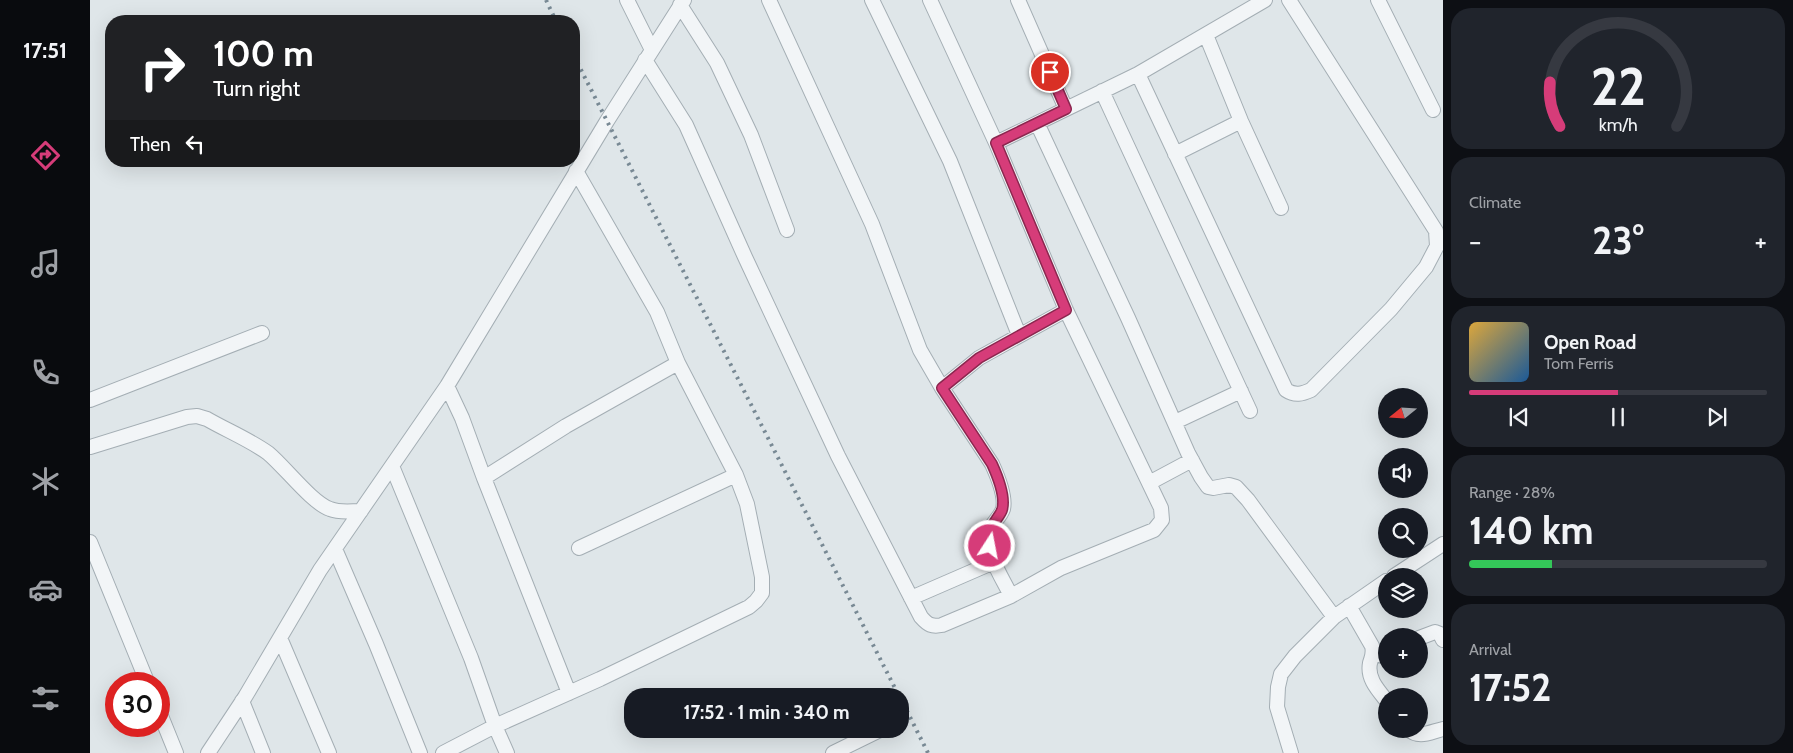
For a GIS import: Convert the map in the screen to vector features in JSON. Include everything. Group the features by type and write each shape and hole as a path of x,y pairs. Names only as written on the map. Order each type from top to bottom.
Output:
{"street":[{"path":"627,0 649,55 686,125 744,257 838,456 921,617 926,624 933,627 942,626 1011,596 1061,568 1154,530 1162,520 1161,508 1066,310 996,143 930,0"},
{"path":"769,0 872,224 920,350 942,388 992,464 998,477 1003,509 991,526 989,534 990,546 994,562 1011,596"},
{"path":"872,0 950,161 1019,335"},
{"path":"1018,0 1066,109"},
{"path":"996,143 1138,74 1265,0"},
{"path":"1138,74 1286,390 1292,394 1302,394 1312,390 1391,309 1426,267 1437,246 1436,231 1289,0"},
{"path":"1378,0 1433,110"},
{"path":"580,165 682,3 717,63 751,135 787,230"},
{"path":"1206,35 1241,121 1281,208"},
{"path":"1102,91 1250,410"},
{"path":"1175,154 1241,121"},
{"path":"1037,123 1192,460 1208,487 1214,488 1229,485 1236,487 1248,500 1334,617"},
{"path":"208,753 242,701 320,570 447,386 579,167"},
{"path":"443,753 495,726 570,693 749,607 756,602 762,593 762,577 747,504 736,475 678,363 657,312 576,171"},
{"path":"942,388 979,358 1066,310"},
{"path":"90,400 262,333"},
{"path":"484,478 566,426 678,363"},
{"path":"447,386 462,418 570,693"},
{"path":"1175,422 1241,391"},
{"path":"90,447 180,419 197,416 207,419 267,452 319,504 338,511 361,511"},
{"path":"1149,483 1192,460"},
{"path":"392,466 471,658 495,726 507,753"},
{"path":"579,548 736,475"},
{"path":"90,542 143,672"},
{"path":"1406,568 1443,544"},
{"path":"335,549 420,753"},
{"path":"911,598 994,562"},
{"path":"1291,753 1277,707 1281,674 1295,656 1334,617 1378,586"},
{"path":"1349,606 1372,646 1378,652"},
{"path":"1428,635 1436,632 1440,634 1443,640"},
{"path":"280,638 329,753"},
{"path":"1378,656 1370,664 1371,679 1378,689"},
{"path":"242,701 263,753"},
{"path":"1428,733 1443,729"},
{"path":"170,737 176,753"},
{"path":"833,753 864,738"}],"railway":[{"path":"546,0 553,15"},
{"path":"580,68 895,688"},
{"path":"909,715 928,753"}],"route":[{"path":"990,546 989,534 991,526 1003,509 998,477 992,464 942,388 979,358 1066,310 996,143 1066,109 1050,72"}]}
